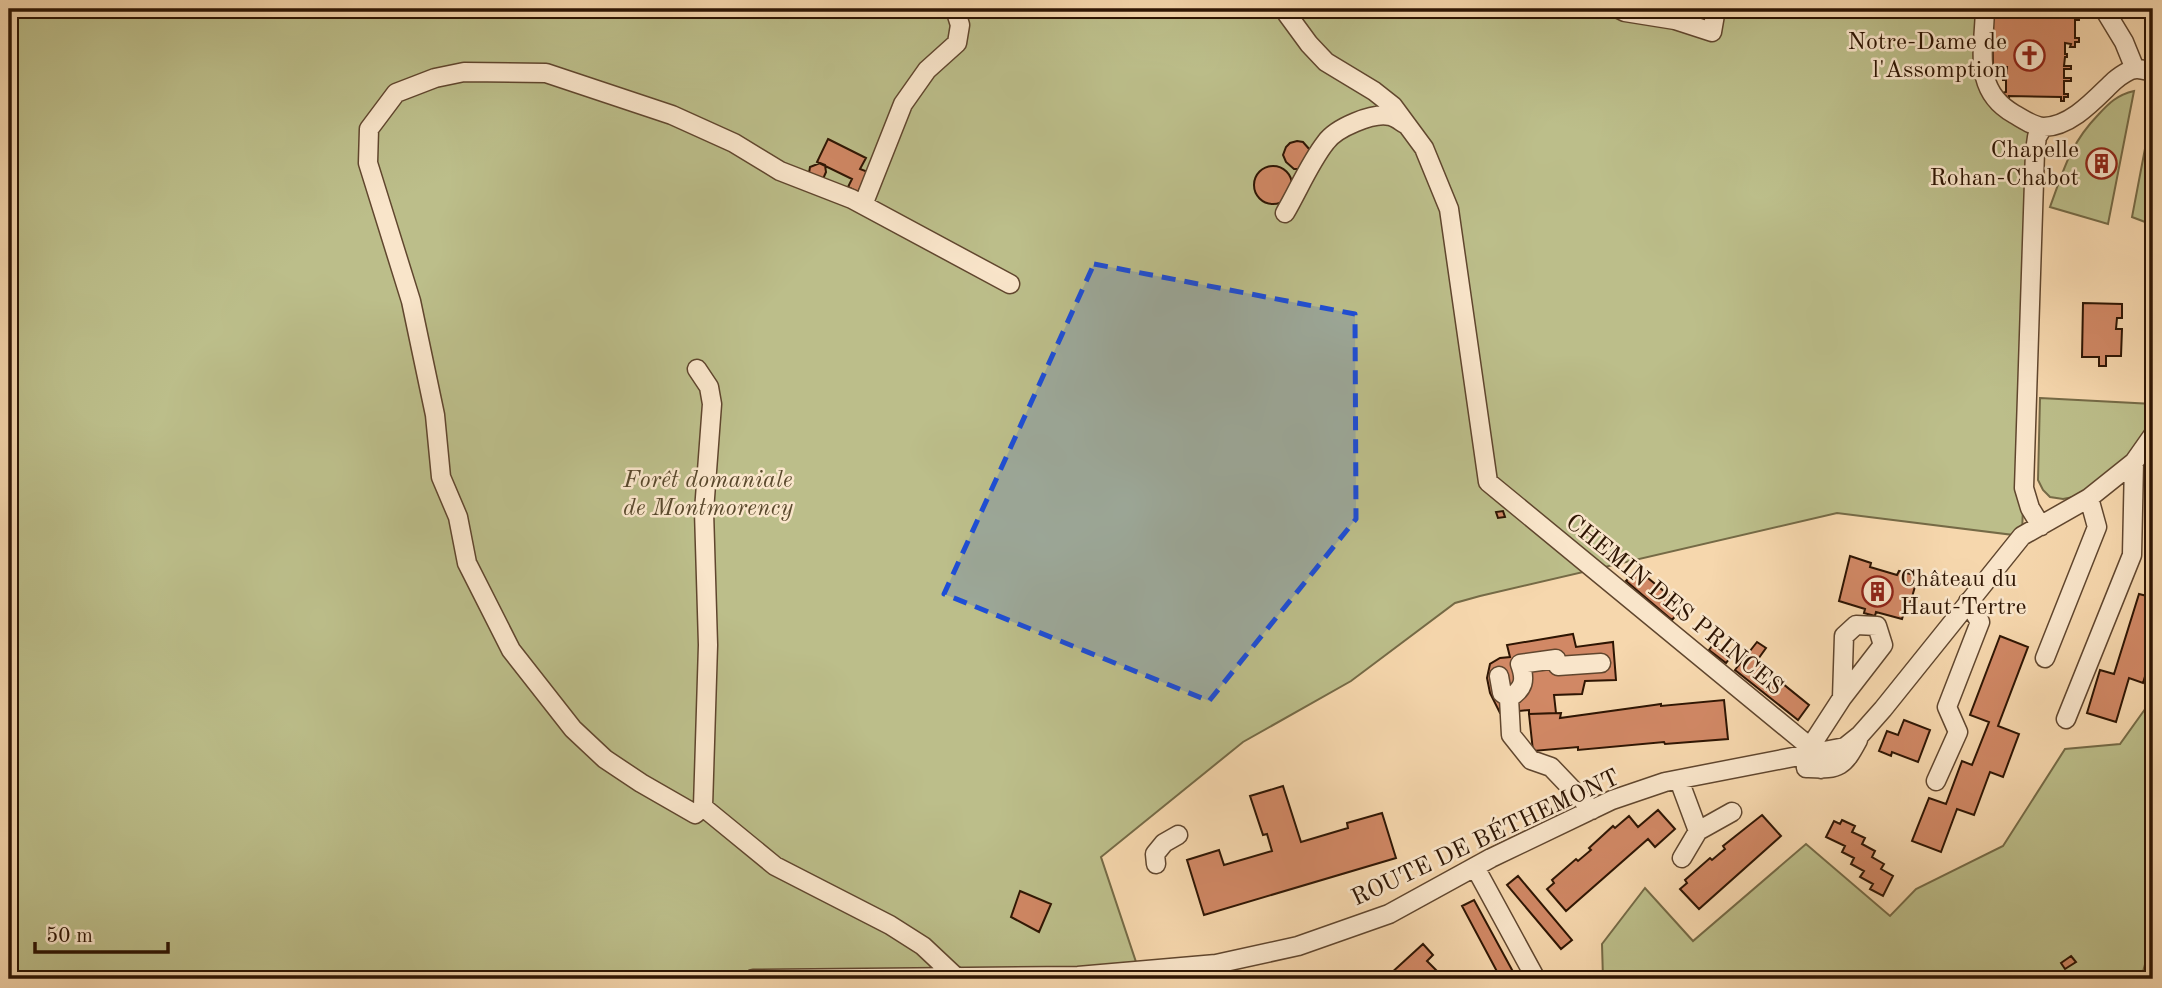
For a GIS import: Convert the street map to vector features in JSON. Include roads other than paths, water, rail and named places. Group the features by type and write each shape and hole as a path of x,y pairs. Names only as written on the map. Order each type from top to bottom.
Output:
{"street":[{"path":"863,205 904,104 927,70 957,43 960,25 956,9"},
{"path":"1619,9 1675,20 1712,32 1716,9"},
{"path":"1985,9 1983,76 1990,93 2006,109 2043,127 2063,122 2087,107 2120,76 2144,71 2104,9"},
{"path":"1287,14 1326,62 1374,91 1393,106 1408,125"},
{"path":"697,369 709,387 712,404 704,511 708,645 703,807 695,814 605,759 573,729 511,650 467,563 458,517 441,477 435,415 411,301 368,163 369,129 396,93 435,78 464,72 546,73 672,115 734,143 780,171 863,205 1010,284"},
{"path":"1285,213 1327,140 1339,131 1378,116 1391,116 1408,125"},
{"name":"CHEMIN DES PRINCES","path":"1408,125 1424,148 1449,209 1488,482 1812,758"},
{"path":"2040,526 2024,488 2035,151 2037,137 2043,127"},
{"path":"1842,698 1812,758 1838,766 1847,761 1860,735 2022,536 2089,498 2134,462 2153,435"},
{"path":"2066,719 2132,555 2134,462"},
{"path":"2045,659 2097,527 2089,498"},
{"path":"1936,781 1958,732 1947,707 1980,622 1968,602"},
{"path":"1509,698 1524,684 1525,678 1520,664 1556,659 1558,666 1601,663"},
{"path":"1499,676 1502,693 1509,698"},
{"path":"1509,698 1511,735 1531,760 1551,767 1592,810"},
{"name":"ROUTE DE BÉTHEMONT","path":"753,979 1213,972 1389,914 1475,867 1612,800 1665,782 1779,761 1812,758"},
{"path":"1679,780 1698,831"},
{"path":"703,807 775,866 890,925 923,946 956,977"},
{"path":"1682,858 1698,831 1732,812"},
{"path":"1156,864 1155,854 1158,848 1178,835"},
{"path":"1475,867 1536,979"}],"place":[{"name":"Notre-Dame de l'Assomption","path":"2030,55"},
{"name":"Chapelle Rohan-Chabot","path":"2102,163"},
{"name":"Château du Haut-Tertre","path":"1877,592"}],"park label":[{"name":"Forêt domaniale de Montmorency","path":"708,493"}]}
